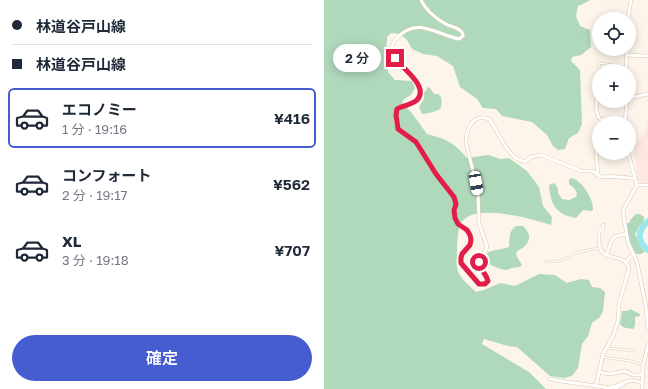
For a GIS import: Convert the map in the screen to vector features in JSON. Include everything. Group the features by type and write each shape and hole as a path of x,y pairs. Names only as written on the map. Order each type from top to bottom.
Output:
{"street":[{"path":"421,0 426,8 441,21 460,30 463,34 459,39 429,29 414,27 402,33 394,42 392,47 393,55 397,62 414,78 420,92 419,98 415,101 397,109 397,127 400,131 416,142 436,174 454,197 456,204 454,210 455,218 458,224 467,230 471,240 470,245 462,254 461,263 479,284 485,284 488,281 480,267 479,262 487,246 479,224 478,191 466,143 468,130 475,120 480,118 489,119 510,154 518,161 526,161 531,157 541,155 581,171 593,171 601,177 614,176 622,178 635,178"},
{"path":"629,12 631,0"},
{"path":"626,56 626,64"},
{"path":"636,56 648,56"},
{"path":"636,97 648,94"},
{"path":"597,160 598,176"},
{"path":"630,160 637,185 623,210 626,234 634,255 644,300 648,329"},
{"path":"637,185 648,185"},
{"path":"596,386 602,357 613,336 618,321 619,304 629,268 624,260 602,252 600,248 599,232 603,229 603,225"},
{"path":"607,254 612,239 614,237 626,234"},
{"path":"626,263 630,257 634,255"},
{"path":"642,389 642,375 648,345"},
{"path":"599,372 610,374 625,371 633,375 642,375"},
{"path":"550,379 609,388 633,380 642,383"},
{"path":"615,389 627,381"},
{"path":"578,384 578,389"}],"lane":[{"path":"546,262 558,261 570,257 578,252 600,248"},
{"path":"606,348 635,351"},
{"path":"602,357 630,361 644,365"}],"shaded area":[{"path":"648,119 648,183 643,183 638,180 637,176 636,144 643,136"}],"green space":[{"path":"324,0 590,0 578,6 576,16 580,26 590,30 591,47 581,55 572,57 571,61 580,70 582,124 578,133 569,138 565,149 558,150 553,146 547,135 532,122 502,116 496,109 483,108 477,99 460,87 453,66 437,56 423,54 412,49 407,40 400,34 391,33 387,37 386,63 388,72 395,80 412,81 415,88 411,95 404,99 402,103 411,112 427,134 449,142 467,158 488,155 501,159 509,158 527,171 539,187 543,206 552,217 551,225 531,219 503,214 477,214 468,217 460,225 457,240 458,272 467,284 476,292 500,283 515,286 539,274 555,275 567,283 581,279 589,280 592,287 600,288 605,292 603,311 600,317 592,323 588,336 582,344 578,368 572,376 564,378 550,376 517,347 484,339 482,344 529,372 546,389 324,389"},
{"path":"428,87 434,94 438,94 441,97 442,105 440,109 436,111 422,114 419,107 424,99 424,93"},
{"path":"571,178 583,186 592,201 593,206 593,210 583,210 576,218 563,214 555,208 551,198 549,185 554,183 558,188 558,193 562,199 569,200 576,197 577,193 569,184 569,180"},
{"path":"636,214 640,214 644,217 643,223 635,234 645,252 641,254 636,254 631,245 625,225 629,223"},
{"path":"516,226 523,226 529,237 527,244 517,251 516,255 522,265 505,270 483,261 486,254 489,252 509,247 511,233 513,228"},
{"path":"630,309 640,314 640,316 635,317 635,326 633,329 625,328 620,324 622,311 628,311"}],"waterway":[{"path":"648,221 640,232 640,239 648,250"}],"route":[{"path":"395,58 414,78 420,87 419,98 397,109 397,127 400,131 416,142 436,174 456,200 454,214 456,221 467,230 471,240 470,245 462,254 461,263 479,284 485,284 488,281 488,278 480,267 479,262"}]}
